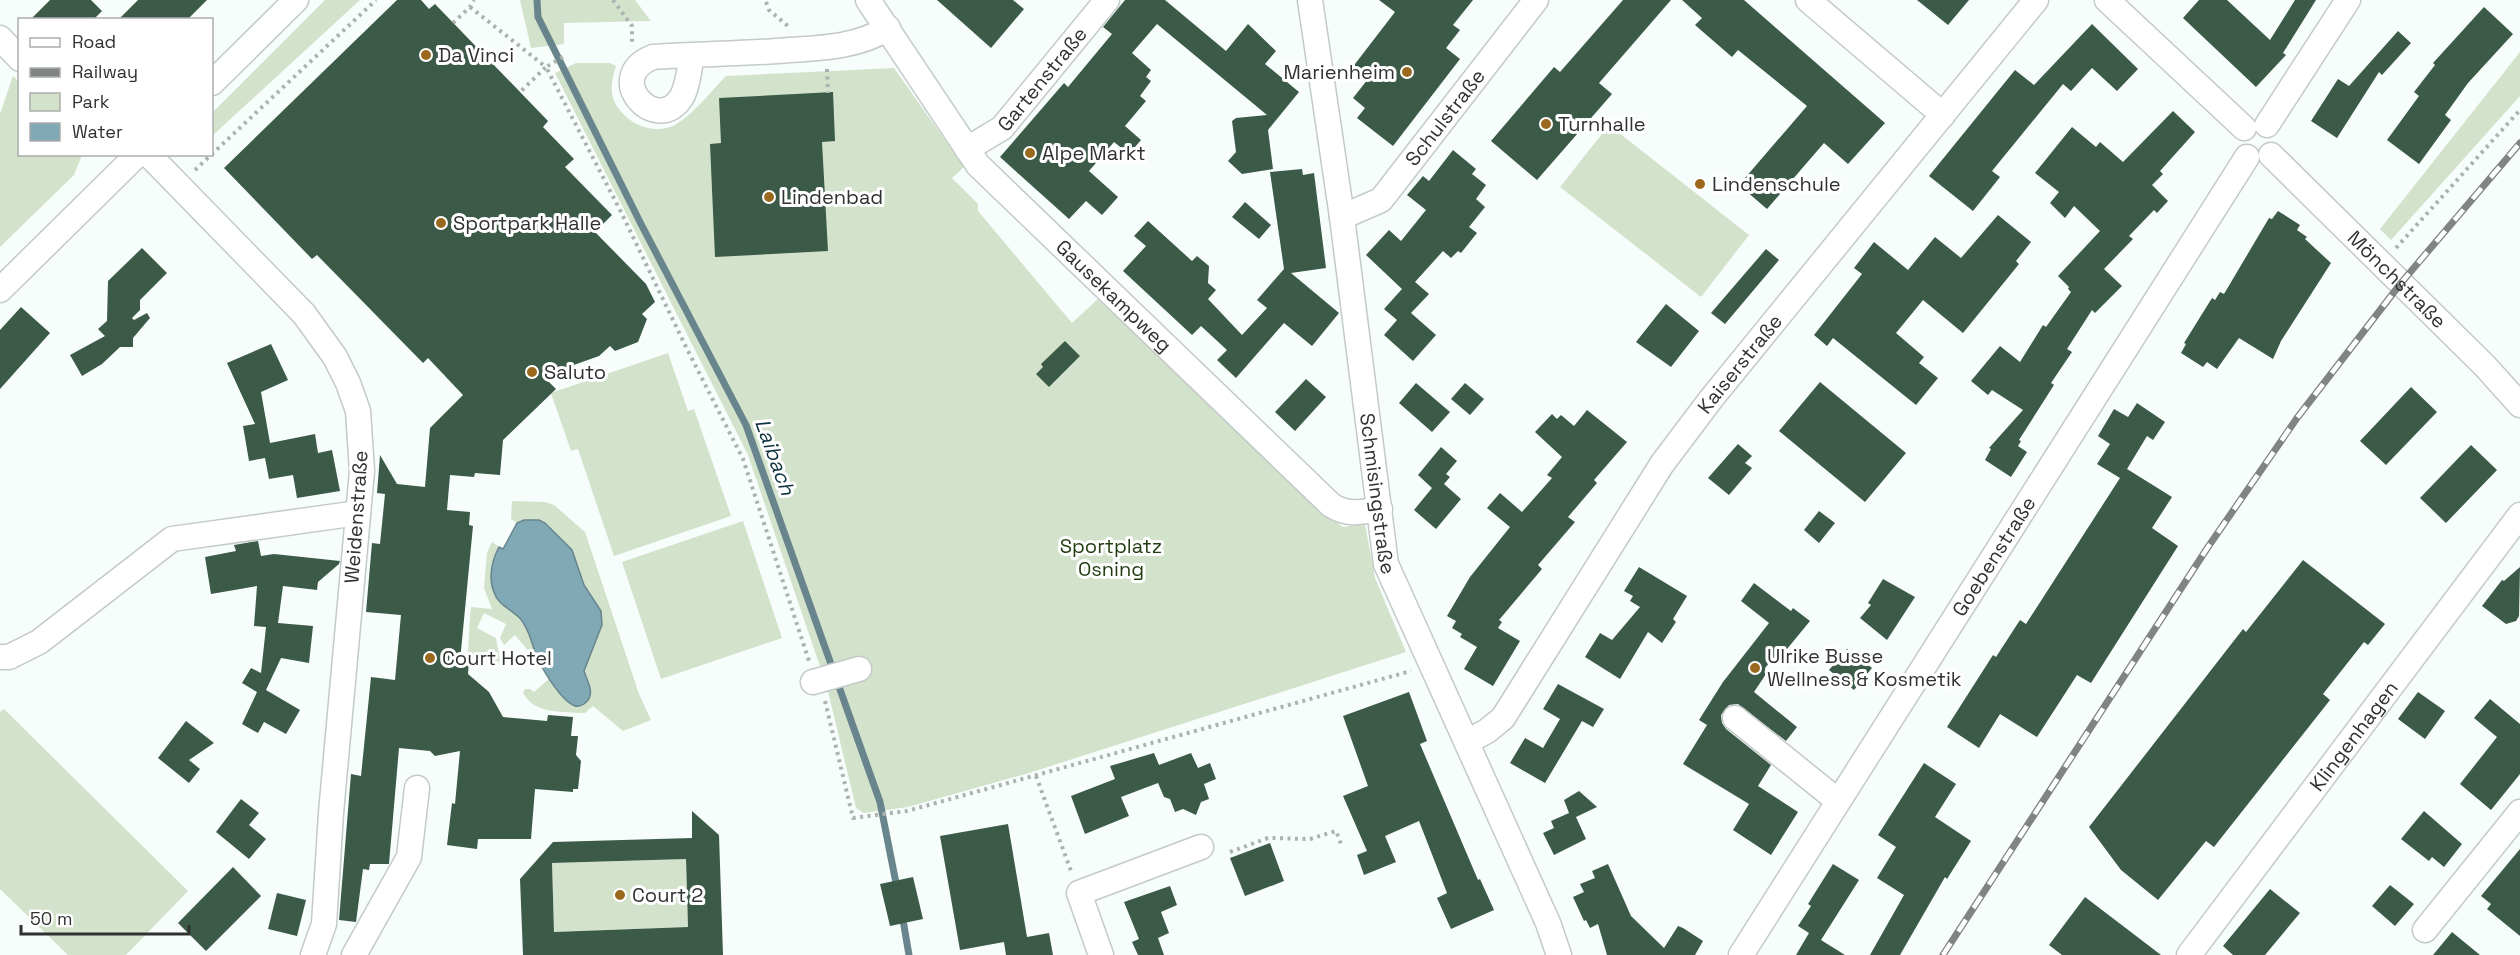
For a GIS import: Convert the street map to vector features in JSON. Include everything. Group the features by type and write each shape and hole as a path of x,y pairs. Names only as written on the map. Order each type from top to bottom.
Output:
{"street":[{"path":"213,82 296,0"},
{"name":"Gausekampweg","path":"868,0 978,165 1331,505 1342,512 1353,514 1380,509"},
{"name":"Gartenstraße","path":"967,149 1002,128 1107,0"},
{"name":"Schmisingstraße","path":"1310,0 1342,218 1386,564 1548,923 1558,955"},
{"name":"Schulstraße","path":"1342,218 1381,200 1536,0"},
{"path":"1808,0 1943,115"},
{"name":"Kaiserstraße","path":"1467,742 1487,731 1503,718 1662,464 1711,399 2036,0"},
{"path":"2108,0 2256,127 2274,131 2277,139 2276,148 2271,155 2260,161 2247,158 2241,151 2240,135 2256,127 2348,0"},
{"path":"692,56 826,48 855,42 879,34 888,28"},
{"path":"0,38 18,57"},
{"name":"Mönchstraße","path":"2271,155 2485,366 2520,405"},
{"path":"0,290 136,156"},
{"name":"Weidenstraße","path":"150,156 304,314 334,357 348,383 358,411 362,471 331,813 324,924 313,955"},
{"name":"Goebenstraße","path":"1741,955 2247,158"},
{"path":"0,657 9,657 39,642 172,539 358,513"},
{"name":"Klingenhagen","path":"2189,955 2520,515"},
{"path":"818,680 859,669"},
{"path":"1735,718 1839,801"},
{"path":"354,955 410,858 417,788"},
{"path":"2425,930 2520,812"},
{"path":"1101,955 1079,893 1202,847"}],"path":[{"path":"213,153 376,0"},
{"path":"453,23 474,0"},
{"path":"613,0 632,26 633,52"},
{"path":"766,2 769,10 789,26 790,50"},
{"path":"470,7 548,65 743,459 813,671 823,689 853,818 907,811 1431,664"},
{"path":"520,92 548,65 563,57"},
{"path":"2382,264 2520,110"},
{"path":"179,185 210,156"},
{"path":"1036,776 1079,893"},
{"path":"1230,852 1268,838 1310,839 1336,831 1341,844"}],"green space":[{"path":"325,0 360,0 213,135 213,112"},
{"path":"520,0 635,0 651,21 564,23 564,44 531,48"},
{"path":"2520,52 2520,96 2391,240 2380,229"},
{"name":"Sportplatz Osning","path":"576,63 610,63 616,66 612,90 617,106 623,114 638,125 657,129 675,125 682,120 696,109 726,76 894,68 964,167 952,178 978,204 978,211 1072,323 1098,299 1328,516 1343,527 1365,524 1375,578 1406,652 1029,773 908,807 864,813 856,808 827,687 748,455 555,73"},
{"path":"13,76 18,81 18,156 82,156 74,175 0,247 0,114"},
{"path":"1609,125 1749,235 1701,297 1560,187"},
{"path":"668,353 688,411 694,409 731,516 614,556 578,449 571,451 551,393"},
{"path":"512,501 545,502 554,505 585,532 639,694 651,720 623,731 593,706 585,713 548,710 534,705 523,693 525,689 534,692 551,677 556,690 575,706 590,695 589,681 584,671 601,611 584,585 572,550 545,523 539,520 517,523 511,519"},
{"path":"743,521 782,638 661,679 622,562"},
{"path":"492,542 499,547 495,554 513,612 527,629 541,666 515,635 504,645 500,638 506,624 484,613 477,628 496,638 500,659 498,663 485,652 478,660 472,655 467,661 471,607 492,609 484,588 487,553"},
{"path":"4,709 188,891 126,955 68,955 0,889 0,712"},
{"name":"Court 2","path":"686,859 688,927 554,932 552,863"}],"water":[{"path":"524,520 539,520 545,523 572,550 584,585 601,611 602,625 584,671 591,692 588,700 580,706 570,703 552,684 536,655 525,625 519,617 499,601 492,587 493,563 499,547 503,549 517,523"}],"building":[{"path":"50,0 91,0 102,11 95,18 32,18"},
{"path":"138,0 207,0 189,18 120,18"},
{"path":"397,0 421,0 429,9 435,4 548,121 543,127 574,159 565,167 612,215 595,232 646,284 655,302 642,314 647,319 638,342 615,351 610,346 599,356 543,376 556,389 503,440 500,475 475,473 474,477 450,475 447,510 470,512 469,525 473,526 460,661 469,661 468,674 489,692 503,717 547,721 548,715 573,717 571,736 578,736 576,755 581,761 578,789 573,789 573,792 535,789 531,839 478,839 477,849 447,845 452,803 455,804 460,751 435,756 430,751 399,748 389,864 370,864 369,870 363,869 356,922 339,920 351,774 361,776 371,677 395,680 401,615 366,612 372,543 380,544 385,494 377,493 380,455 397,484 425,487 430,428 463,395 428,358 423,363 317,255 312,259 224,168"},
{"path":"937,0 1013,0 1024,9 991,48"},
{"path":"1125,0 1165,0 1226,51 1248,24 1276,51 1265,64 1299,92 1268,130 1273,169 1242,174 1228,161 1236,152 1232,121 1236,118 1267,115 1157,24 1132,53 1151,70 1146,77 1151,81 1140,96 1146,101 1125,126 1141,140 1129,154 1114,142 1089,171 1118,197 1102,215 1086,201 1069,219 1000,157 1064,83 1068,87 1112,34 1103,27"},
{"name":"Marienheim","path":"1379,0 1473,0 1453,25 1460,30 1446,48 1460,59 1393,146 1357,118 1365,108 1353,98 1372,74 1345,77 1395,12"},
{"path":"1623,0 1671,0 1599,83 1612,94 1537,180 1491,141 1554,67 1560,72"},
{"path":"1682,0 1744,0 1885,123 1848,164 1824,143 1767,209 1739,185 1807,106 1738,50 1732,57 1695,25 1702,18"},
{"path":"1917,0 1969,0 1948,25"},
{"path":"2199,0 2227,0 2270,40 2295,0 2316,0 2283,53 2286,55 2256,87 2183,18"},
{"path":"2484,7 2513,34 2468,83 2445,115 2451,120 2419,164 2387,140 2419,96 2414,92 2435,65 2433,63"},
{"path":"2092,24 2138,69 2117,91 2092,68 2071,91 2063,84 1992,171 2000,177 1973,211 1929,176 2015,70 2034,85"},
{"path":"2398,31 2411,43 2382,75 2379,72 2337,138 2311,121 2338,79 2349,86"},
{"name":"Lindenbad","path":"833,92 835,141 822,142 828,251 715,257 710,144 721,143 719,98"},
{"path":"2173,111 2195,132 2160,171 2163,174 2152,185 2168,201 2157,213 2154,210 2129,236 2133,239 2104,269 2122,286 2095,313 2092,310 2067,349 2072,352 2051,383 2054,385 2019,440 2021,441 2018,446 2027,452 2011,477 1985,460 1991,449 1989,448 2023,410 1992,390 1988,395 1971,381 2000,346 2020,362 2043,325 2046,327 2071,292 2058,276 2100,231 2074,206 2065,218 2050,203 2059,192 2035,173 2072,127 2096,147 2100,142 2123,162"},
{"path":"1453,150 1476,169 1472,174 1486,185 1476,199 1485,207 1469,227 1477,233 1461,253 1458,251 1451,258 1443,251 1415,282 1429,294 1411,313 1436,335 1413,361 1384,335 1397,320 1384,309 1402,289 1366,255 1389,230 1401,241 1426,210 1407,195 1423,176 1429,181"},
{"path":"1302,169 1303,175 1314,173 1326,268 1291,273 1339,313 1312,346 1284,323 1236,378 1217,360 1227,350 1201,326 1192,335 1123,271 1146,246 1134,236 1148,221 1192,261 1197,256 1209,266 1208,283 1216,290 1208,299 1242,335 1267,308 1257,300 1284,269 1270,172"},
{"path":"1245,202 1271,225 1259,239 1232,217"},
{"path":"2278,211 2300,225 2297,230 2307,237 2305,239 2331,263 2281,341 2273,359 2239,338 2217,369 2207,362 2203,367 2181,353 2186,344 2184,343 2212,298 2215,300 2220,292 2224,294 2269,218 2272,219"},
{"path":"1998,215 2031,242 2016,261 2019,264 1963,333 1923,300 1896,333 1924,357 1919,363 1938,378 1916,405 1833,338 1827,346 1814,335 1862,274 1854,268 1874,242 1908,270 1935,237 1961,258"},
{"path":"142,248 167,273 140,300 140,310 132,318 134,320 147,313 150,318 133,338 133,347 120,347 102,364 82,376 70,355 105,336 98,329 107,321 108,281"},
{"path":"1766,249 1779,260 1725,324 1711,313"},
{"path":"1666,304 1699,331 1671,367 1636,342"},
{"path":"21,307 50,333 0,389 0,330"},
{"path":"1065,341 1080,356 1049,387 1036,374 1043,367 1041,364"},
{"path":"271,344 288,380 261,392 270,443 315,434 318,453 332,450 340,491 297,498 293,475 269,479 265,458 249,461 243,426 255,424 227,363"},
{"path":"1306,379 1326,397 1295,431 1275,412"},
{"path":"1820,382 1906,453 1865,502 1779,431"},
{"path":"1416,383 1450,412 1432,432 1399,403"},
{"path":"1465,383 1484,399 1470,415 1451,399"},
{"path":"2411,387 2437,412 2386,465 2360,441"},
{"path":"2137,403 2165,422 2153,440 2147,436 2127,469 2172,497 2152,528 2178,546 2091,683 2077,675 2037,737 2000,714 1979,748 1947,727 1993,655 1996,657 2020,620 2026,624 2120,478 2097,464 2110,444 2098,436 2114,409 2128,417"},
{"path":"1587,410 1627,442 1594,480 1597,483 1568,517 1575,522 1538,565 1542,569 1499,620 1502,622 1498,628 1520,641 1493,686 1464,669 1477,647 1460,637 1462,634 1452,628 1456,621 1447,616 1470,577 1510,527 1487,508 1500,493 1522,512 1552,478 1547,475 1562,457 1535,432 1552,414 1557,419 1561,415 1574,426"},
{"path":"1738,444 1752,456 1745,463 1752,468 1729,495 1708,478"},
{"path":"2471,445 2497,470 2446,523 2420,498"},
{"path":"1441,447 1457,461 1446,474 1450,477 1444,484 1461,499 1436,529 1414,510 1432,488 1418,475"},
{"path":"1819,511 1835,523 1819,543 1804,530"},
{"path":"258,541 261,556 274,554 340,561 318,582 317,590 283,586 278,623 313,626 309,663 281,658 266,690 300,710 286,734 264,722 258,733 242,724 257,692 242,683 251,668 261,673 266,627 254,626 257,586 211,594 205,557 236,551 234,545"},
{"path":"2303,560 2385,624 2368,645 2364,642 2323,694 2330,700 2214,847 2206,841 2158,900 2121,870 2089,827 2243,629 2246,632"},
{"path":"1639,567 1687,596 1673,619 1676,622 1662,643 1648,632 1620,679 1585,657 1600,633 1612,640 1640,607 1630,601 1633,596 1624,591"},
{"path":"2520,567 2519,616 2516,621 2506,624 2482,606 2502,580 2504,581"},
{"path":"1883,579 1915,597 1887,640 1860,618 1871,605 1868,603"},
{"path":"1754,583 1791,611 1793,608 1810,621 1787,649 1783,646 1765,668 1766,674 1754,692 1797,727 1786,741 1738,704 1729,705 1721,715 1726,729 1771,765 1758,786 1798,812 1771,855 1733,830 1749,804 1683,764 1707,725 1699,720 1723,682 1769,623 1741,601"},
{"path":"1847,649 1872,668 1854,690 1829,670"},
{"path":"1558,684 1604,709 1593,727 1582,721 1545,783 1510,763 1525,738 1543,748 1560,719 1543,709"},
{"path":"1409,692 1427,741 1420,744 1478,880 1480,879 1494,910 1451,929 1437,898 1447,893 1419,821 1385,836 1396,862 1364,875 1357,855 1367,851 1343,796 1368,786 1343,716"},
{"path":"2418,692 2445,711 2425,739 2398,719"},
{"path":"2490,699 2520,724 2520,774 2491,810 2460,784 2497,737 2474,718"},
{"path":"186,721 214,743 189,760 200,769 189,783 158,758"},
{"path":"1154,753 1159,765 1191,753 1198,768 1210,763 1216,779 1204,784 1209,799 1201,802 1196,815 1183,809 1175,812 1170,799 1164,797 1158,783 1121,797 1129,816 1085,834 1071,796 1115,779 1110,766"},
{"path":"1924,763 1956,784 1935,817 1971,841 1947,879 1945,877 1900,955 1870,955 1904,895 1877,878 1896,847 1878,835"},
{"path":"1579,791 1597,807 1576,817 1586,839 1554,855 1543,833 1554,828 1551,821 1569,813 1564,800"},
{"path":"241,799 259,813 249,825 266,839 249,859 216,832"},
{"path":"692,811 719,835 723,955 523,955 520,879 553,842 692,838","holes":["686,859 688,927 554,932 552,863"]},
{"path":"2424,811 2462,844 2444,867 2432,857 2429,861 2401,839"},
{"path":"1008,824 1027,937 1049,933 1053,955 1006,955 1004,942 960,950 940,836"},
{"path":"1270,843 1284,881 1245,896 1230,858"},
{"path":"2520,849 2520,936 2487,909 2491,904 2481,896"},
{"path":"1608,864 1631,916 1664,948 1678,926 1683,928 1703,941 1695,955 1607,955 1598,924 1590,928 1586,920 1584,921 1573,897 1584,892 1580,884 1595,878 1592,871"},
{"path":"1833,864 1859,880 1821,940 1845,955 1796,955 1809,933 1798,926 1811,906 1808,904"},
{"path":"233,867 261,896 206,951 178,923"},
{"path":"913,877 923,919 890,926 880,884"},
{"path":"2390,885 2414,904 2395,926 2372,906"},
{"path":"1170,886 1177,905 1161,912 1169,933 1158,938 1164,955 1138,955 1132,942 1139,939 1124,902"},
{"path":"2270,889 2300,913 2265,955 2233,955 2223,946"},
{"path":"277,893 306,900 297,936 268,929"},
{"path":"2085,897 2161,955 2062,955 2049,945"},
{"path":"2452,932 2480,955 2433,955"}],"waterway":[{"name":"Laibach","path":"537,0 538,17 641,224 746,425 880,802 897,888"},
{"name":"Laibach","path":"902,914 909,955"}],"railway":[{"path":"1943,955 2208,547 2297,418 2401,283 2520,143"}],"place":[{"name":"Da Vinci","path":"426,55"},
{"name":"Marienheim","path":"1407,72"},
{"name":"Turnhalle","path":"1546,124"},
{"name":"Alpe Markt","path":"1030,153"},
{"name":"Lindenschule","path":"1700,184"},
{"name":"Lindenbad","path":"769,197"},
{"name":"Sportpark Halle","path":"441,223"},
{"name":"Saluto","path":"532,372"},
{"name":"Court Hotel","path":"430,658"},
{"name":"Ulrike Busse Wellness & Kosmetik","path":"1755,668"},
{"name":"Court 2","path":"620,895"}]}
